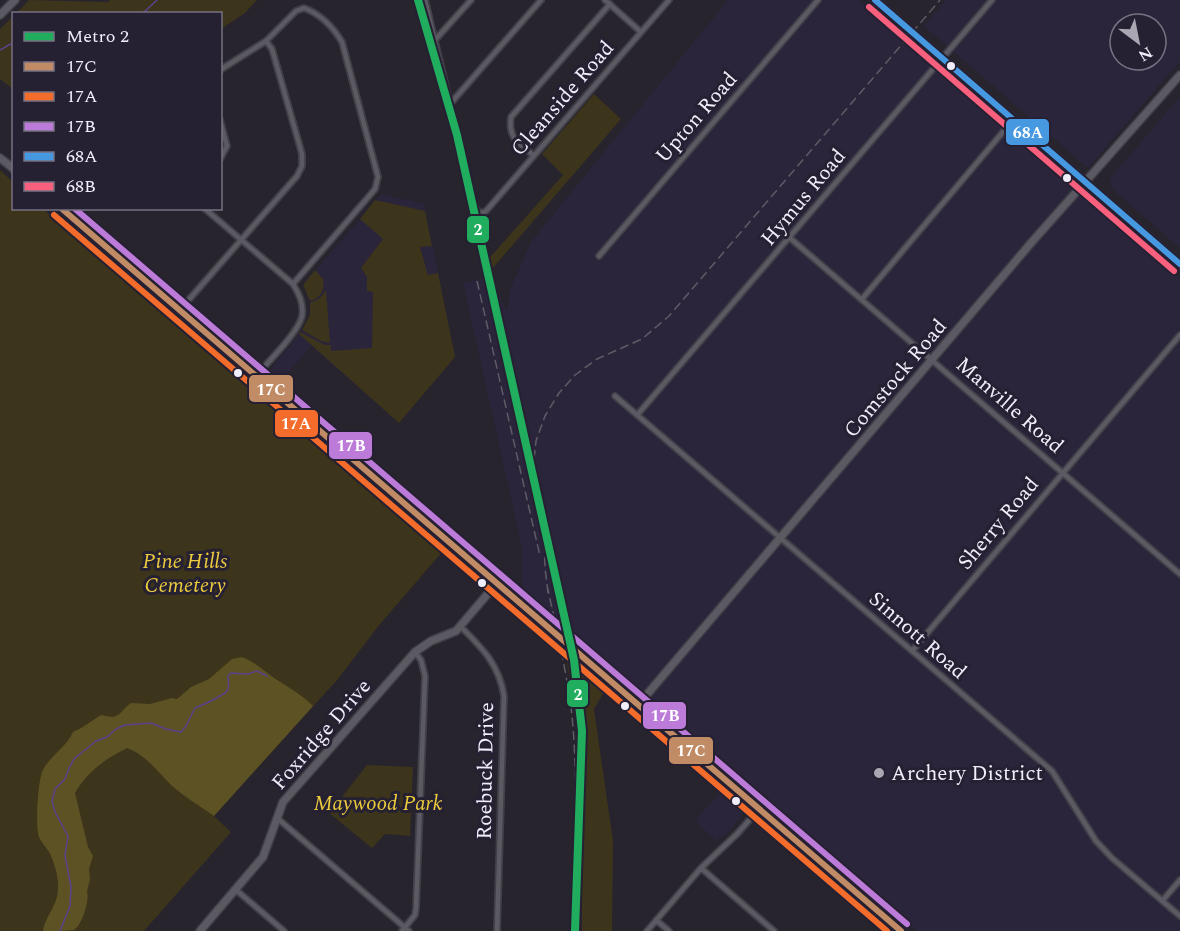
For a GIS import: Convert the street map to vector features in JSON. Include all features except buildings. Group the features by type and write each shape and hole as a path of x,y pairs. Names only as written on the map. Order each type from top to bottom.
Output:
{"main road":[{"path":"875,0 1180,264"},
{"path":"0,15 12,1"},
{"name":"Comstock Road","path":"638,705 1180,75"},
{"path":"62,210 901,931"},
{"name":"Foxridge Drive","path":"200,931 263,857 284,802 415,652 431,640 456,631 497,583"}],"street":[{"path":"424,0 450,104"},
{"path":"435,40 471,0"},
{"path":"450,104 541,0"},
{"name":"Cleanside Road","path":"450,104 474,204 478,212 486,211 669,0"},
{"name":"Upton Road","path":"599,256 818,0"},
{"name":"Hymus Road","path":"638,414 992,0"},
{"path":"659,1 664,6"},
{"path":"533,155 514,140 509,129 511,117 607,2 641,32"},
{"path":"222,69 266,41 296,11 304,8 315,12 336,32 342,42 378,177 375,189 293,284"},
{"path":"179,311 242,241 297,176 302,166 302,154 272,49 266,41"},
{"path":"862,299 1013,120"},
{"path":"222,127 227,146 222,155"},
{"path":"206,210 293,284 302,303 300,322 255,377"},
{"name":"Manville Road","path":"790,238 1180,574"},
{"name":"Sherry Road","path":"912,651 1180,335"},
{"name":"Sinnott Road","path":"615,396 1052,771 1096,841 1112,858 1180,916"},
{"name":"Roebuck Drive","path":"460,626 493,661 500,676 504,696 497,931"},
{"path":"277,818 405,930 415,915 417,897 425,676 421,660 415,652"},
{"path":"647,931 701,868 737,834 759,809"},
{"path":"701,868 774,931"},
{"path":"1163,900 1180,880"},
{"path":"236,889 284,931"},
{"path":"656,920 669,931"}],"shaded area":[{"path":"728,0 859,0 1180,279 1180,931 918,931 522,589 522,548 463,283 491,277 507,312 511,287 531,242"},
{"path":"946,0 1180,0 1180,61 1088,168 924,26"},
{"path":"1180,97 1180,248 1111,188 1110,178"},
{"path":"382,194 424,204 455,357 399,423 311,346 277,386 266,375 307,324 310,302 303,285"},
{"path":"242,657 313,706 214,816 176,789 146,759 127,748 97,767 75,793 88,847 93,856 89,869 90,879 84,912 79,924 73,930 43,931 56,900 58,884 53,860 38,832 38,794 45,766 73,732 101,715 113,717 119,715 131,703 150,704 172,698 177,699 191,687 209,679 232,659"},
{"path":"724,789 746,809 731,829 717,841 695,821"}],"green space":[{"path":"29,0 108,2 110,0 257,0 245,13 222,28 222,12 18,12"},
{"path":"12,17 12,88 0,79 0,29"},
{"path":"594,94 621,119 492,269 485,260 493,254 563,175 542,154"},
{"name":"Pine Hills Cemetery","path":"0,170 12,181 12,210 44,210 443,551 380,624 338,679 214,816 231,832 144,931 0,931"},
{"path":"375,200 425,211 432,246 420,247 428,275 438,273 455,357 399,423 299,334 300,332 325,345 331,345 331,351 372,348 373,292 367,291 367,277 361,268 383,239 360,219"},
{"path":"315,270 323,279 323,287 319,296 310,301 303,285"},
{"path":"326,290 330,343 321,341 302,330 310,315 310,303 320,298"},
{"path":"566,657 605,690 594,709 613,841 612,931 582,931 582,774 575,709"},
{"name":"Maywood Park","path":"367,765 413,767 410,836 385,834 372,848 329,813"}],"waterway":[{"path":"144,12 157,0"},
{"path":"0,50 12,43"},
{"path":"60,931 70,906 71,887 65,855 68,836 55,812 52,801 55,789 65,779 74,759 96,741 107,737 125,725 151,723 181,732 195,708 227,691 228,676 231,673 248,674 257,671 267,676"}],"railway":[{"path":"548,593 544,530 533,469 536,441 545,416 559,393 575,375 597,359 642,339 669,316 940,0"},
{"path":"477,281 540,556"},
{"path":"547,585 567,683 574,743 575,824 571,931"}],"metro line":[{"name":"2","path":"418,0 457,135 574,660 582,731 575,931"}],"transit line":[{"name":"68A","path":"875,0 1180,264"},
{"name":"68B","path":"869,7 1174,271"},
{"name":"17C","path":"63,210 901,931"},
{"name":"17B","path":"76,210 907,924"},
{"name":"17A","path":"54,215 887,931"}],"place":[{"name":"Archery District","path":"879,773"}]}
